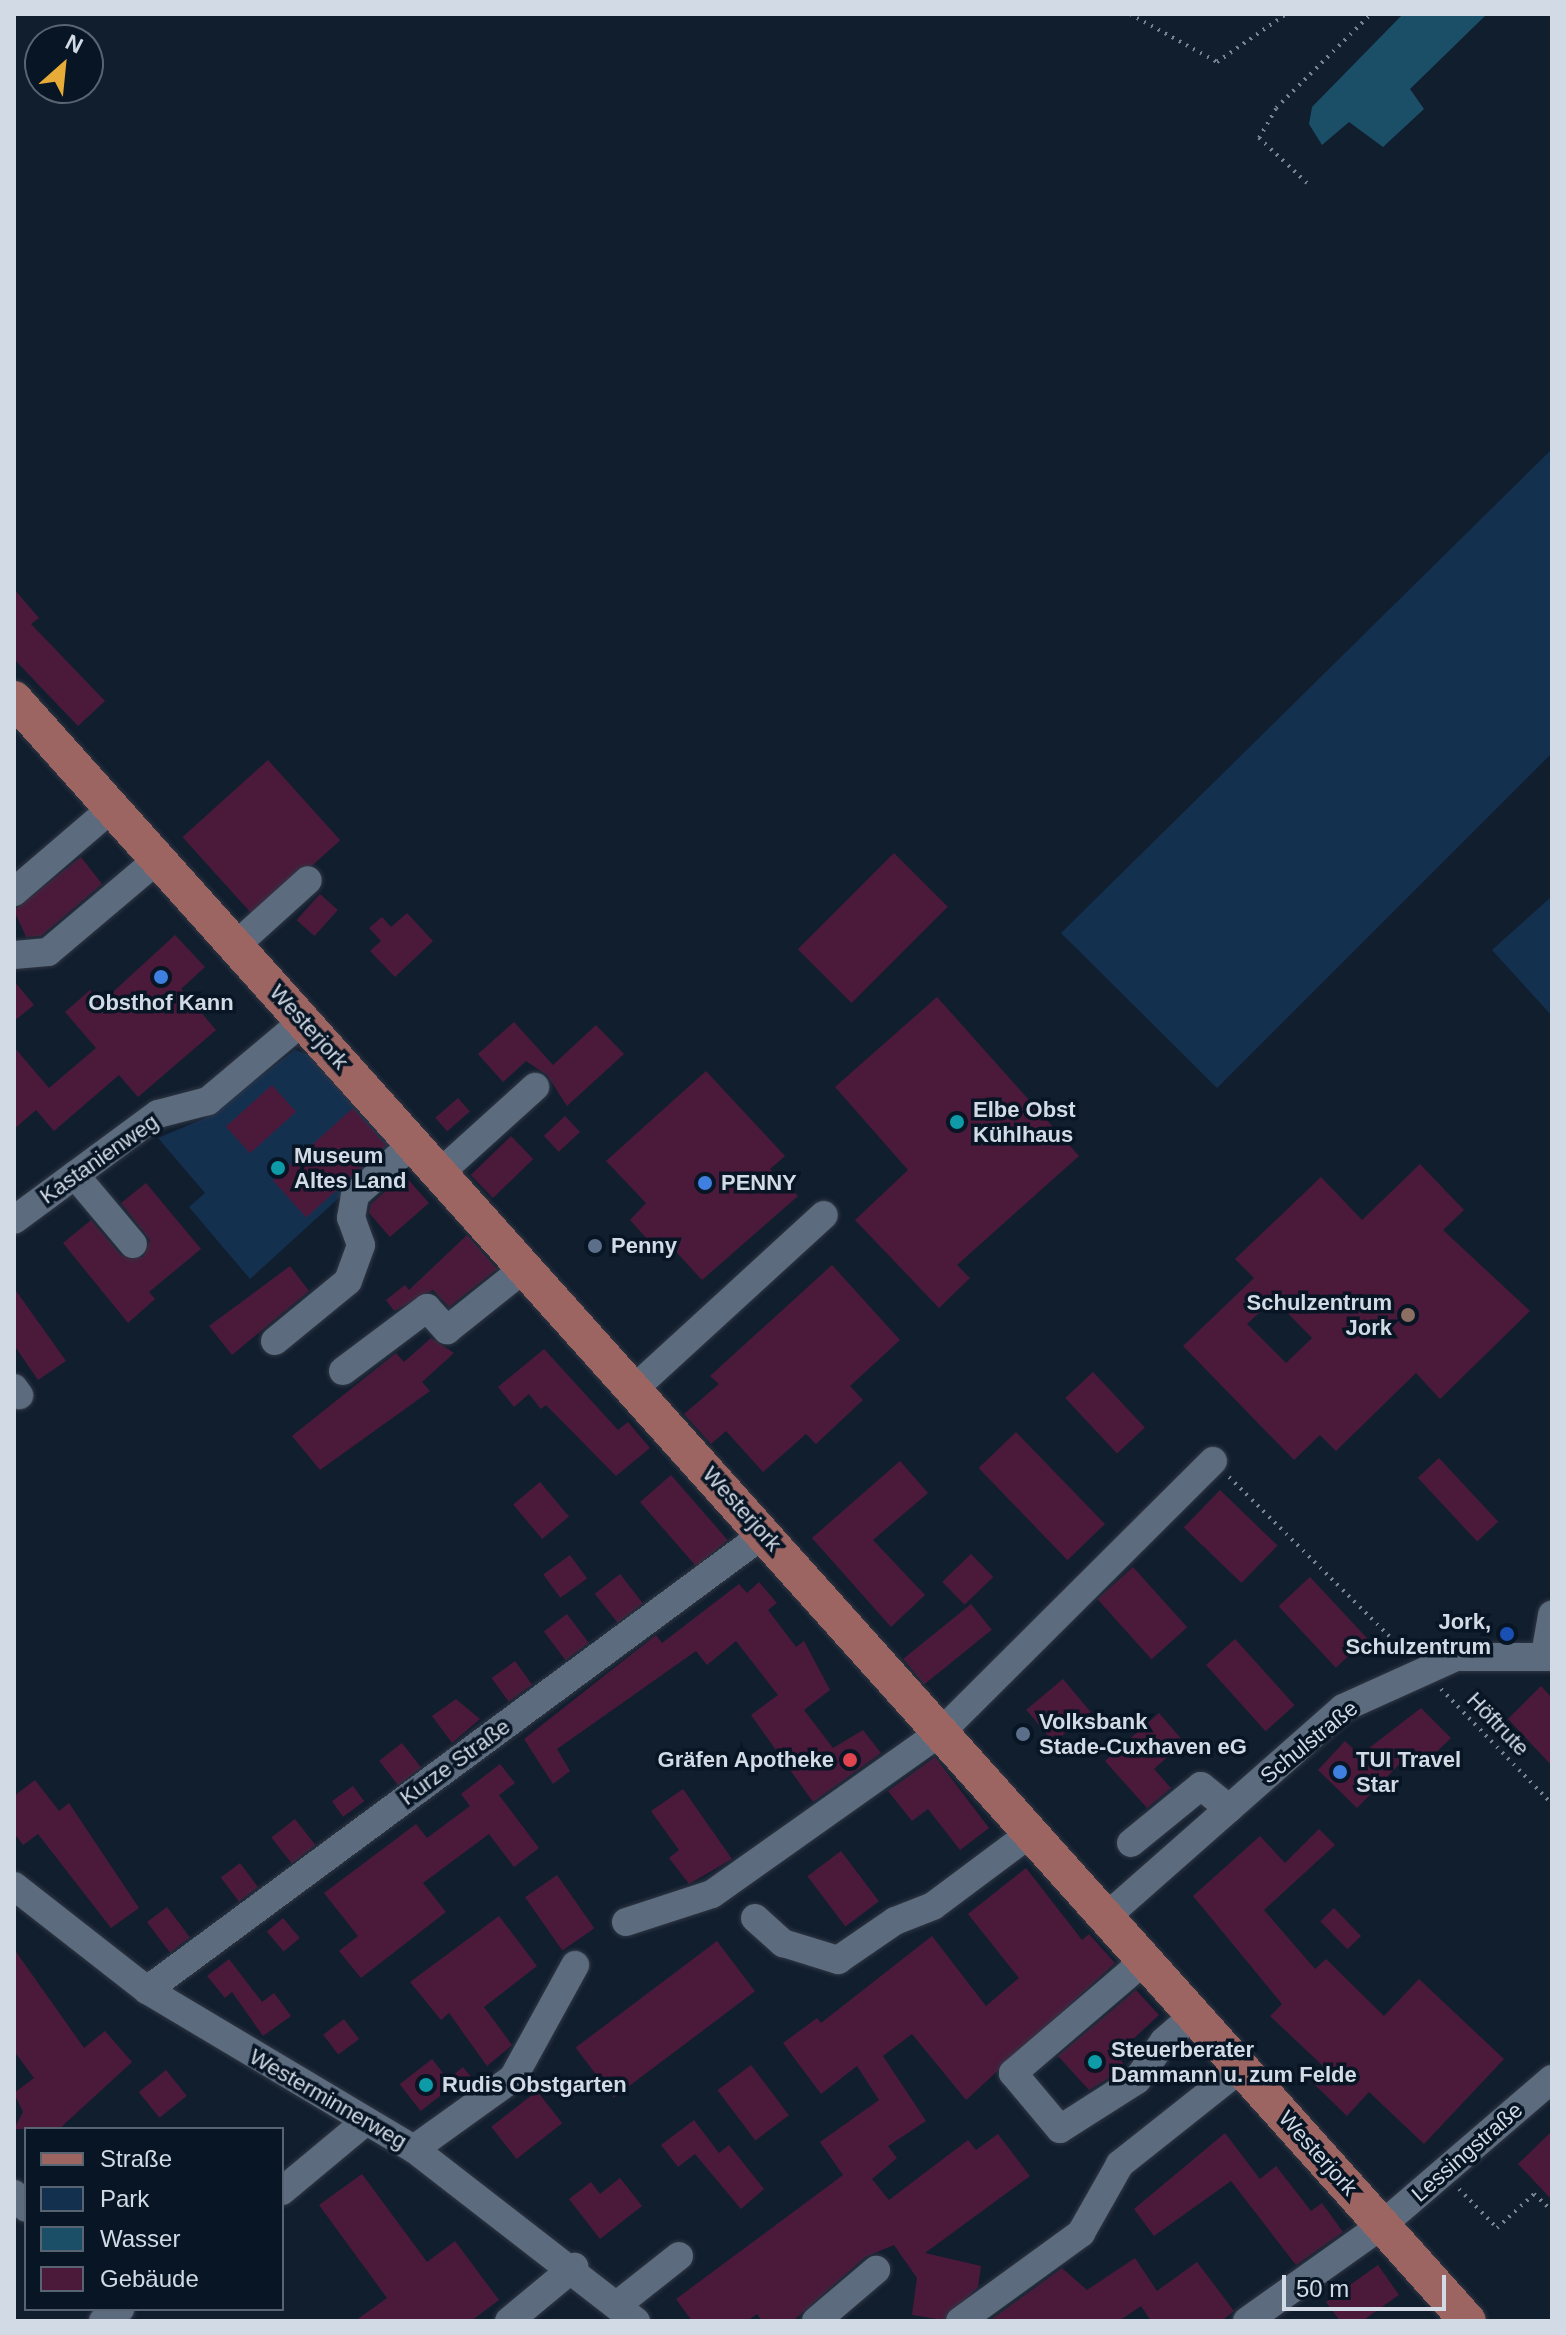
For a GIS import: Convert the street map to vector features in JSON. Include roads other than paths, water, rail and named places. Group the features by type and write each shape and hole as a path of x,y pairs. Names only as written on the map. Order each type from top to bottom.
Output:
{"main road":[{"name":"Westerjork","path":"14,699 635,1388 1468,2321"}],"street":[{"path":"14,892 111,809"},
{"path":"14,955 48,952 157,860"},
{"path":"235,946 308,880"},
{"name":"Kastanienweg","path":"14,1220 158,1114 208,1101 303,1021"},
{"path":"441,1172 535,1087"},
{"path":"275,1341 348,1281 361,1245 351,1218 355,1195 414,1143"},
{"path":"75,1175 133,1244"},
{"path":"635,1388 824,1215"},
{"path":"343,1371 427,1308 447,1330 526,1267"},
{"path":"626,1922 712,1894 941,1732 1213,1461"},
{"name":"Kurze Straße","path":"147,1990 764,1534"},
{"path":"1548,1656 1552,1615"},
{"name":"Schulstraße","path":"1106,1917 1343,1708 1420,1667 1456,1657 1548,1656"},
{"path":"1131,1843 1201,1786 1229,1809"},
{"path":"755,1918 783,1943 838,1960 895,1921 933,1906 1031,1833"},
{"name":"Westerminnerweg","path":"14,1886 147,1990 414,2149 574,2267 626,2313"},
{"path":"1145,1960 1013,2073 1060,2129 1137,2080 1164,2041 1194,2015"},
{"path":"414,2149 513,2078 575,1965"},
{"path":"960,2321 1081,2233 1120,2164 1241,2068"},
{"name":"Lessingstraße","path":"1247,2321 1382,2225 1552,2079"},
{"path":"284,2189 366,2121"},
{"path":"626,2313 679,2256"},
{"path":"509,2321 574,2267"},
{"path":"816,2321 876,2270"}],"water":[{"path":"1403,14 1487,14 1410,89 1424,109 1383,147 1349,122 1322,145 1309,124 1312,107"}],"place":[{"name":"Obsthof Kann","path":"161,977"},
{"name":"Elbe Obst Kühlhaus","path":"957,1122"},
{"name":"Museum Altes Land","path":"278,1168"},
{"name":"PENNY","path":"705,1183"},
{"name":"Penny","path":"595,1246"},
{"name":"Schulzentrum Jork","path":"1408,1315"},
{"name":"Jork, Schulzentrum","path":"1507,1634"},
{"name":"Volksbank Stade-Cuxhaven eG","path":"1023,1734"},
{"name":"Gräfen Apotheke","path":"850,1760"},
{"name":"TUI Travel Star","path":"1340,1772"},
{"name":"Steuerberater Dammann u. zum Felde","path":"1095,2062"},
{"name":"Rudis Obstgarten","path":"426,2085"}]}
